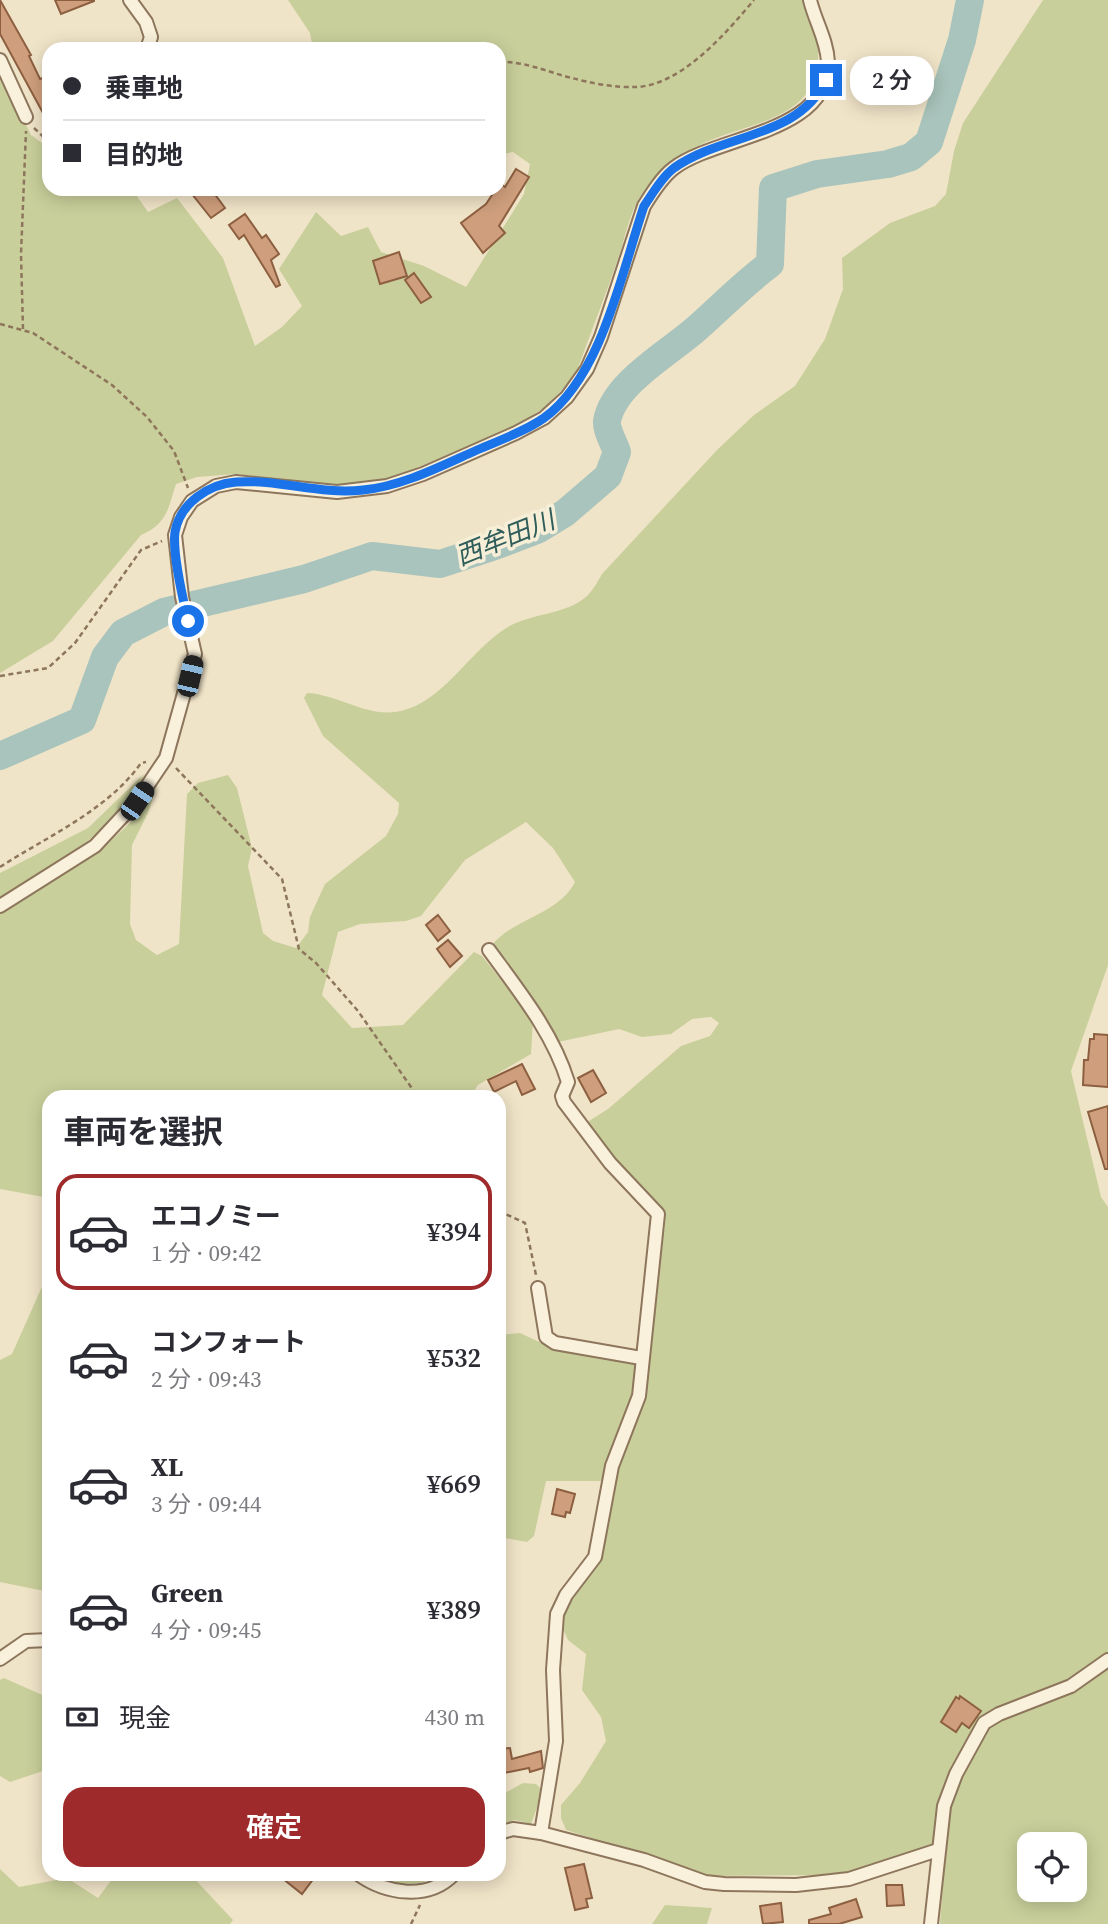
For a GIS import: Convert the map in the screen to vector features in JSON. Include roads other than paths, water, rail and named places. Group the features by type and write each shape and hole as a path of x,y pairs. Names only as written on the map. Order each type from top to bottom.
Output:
{"street":[{"path":"130,0 146,22 151,37 149,42"},
{"path":"0,906 95,845 137,801 166,758 195,654 182,597 175,535 181,517 192,501 216,486 236,482 337,492 387,486 423,474 544,418 567,397 587,369 601,337 644,206 656,188 674,168 801,113 820,91 826,80 828,61 825,43 810,0"},
{"path":"0,60 26,117"},
{"path":"489,950 535,1013 559,1058 568,1082 562,1096 564,1102 610,1163 658,1214 639,1396 611,1466 595,1557 566,1595 557,1614 553,1670 556,1741 541,1833"},
{"path":"538,1289 546,1337 555,1343 641,1358"},
{"path":"0,1659 26,1641 42,1640"},
{"path":"931,1924 944,1806 956,1774 984,1723 999,1714 1071,1686 1108,1660"},
{"path":"506,1831 513,1829 541,1833 644,1860 705,1882 724,1884 796,1885 849,1879 938,1850"},
{"path":"371,1881 387,1890 408,1892 435,1887 447,1881"}],"waterway":[{"name":"西牟田川","path":"0,756 82,720 105,657 123,633 164,612 304,579 372,556 440,564 537,530 565,513 608,476 617,452 607,421 620,394 644,370 696,329 770,264 773,188 817,174 888,164 911,157 929,142 962,40 970,0"}]}
